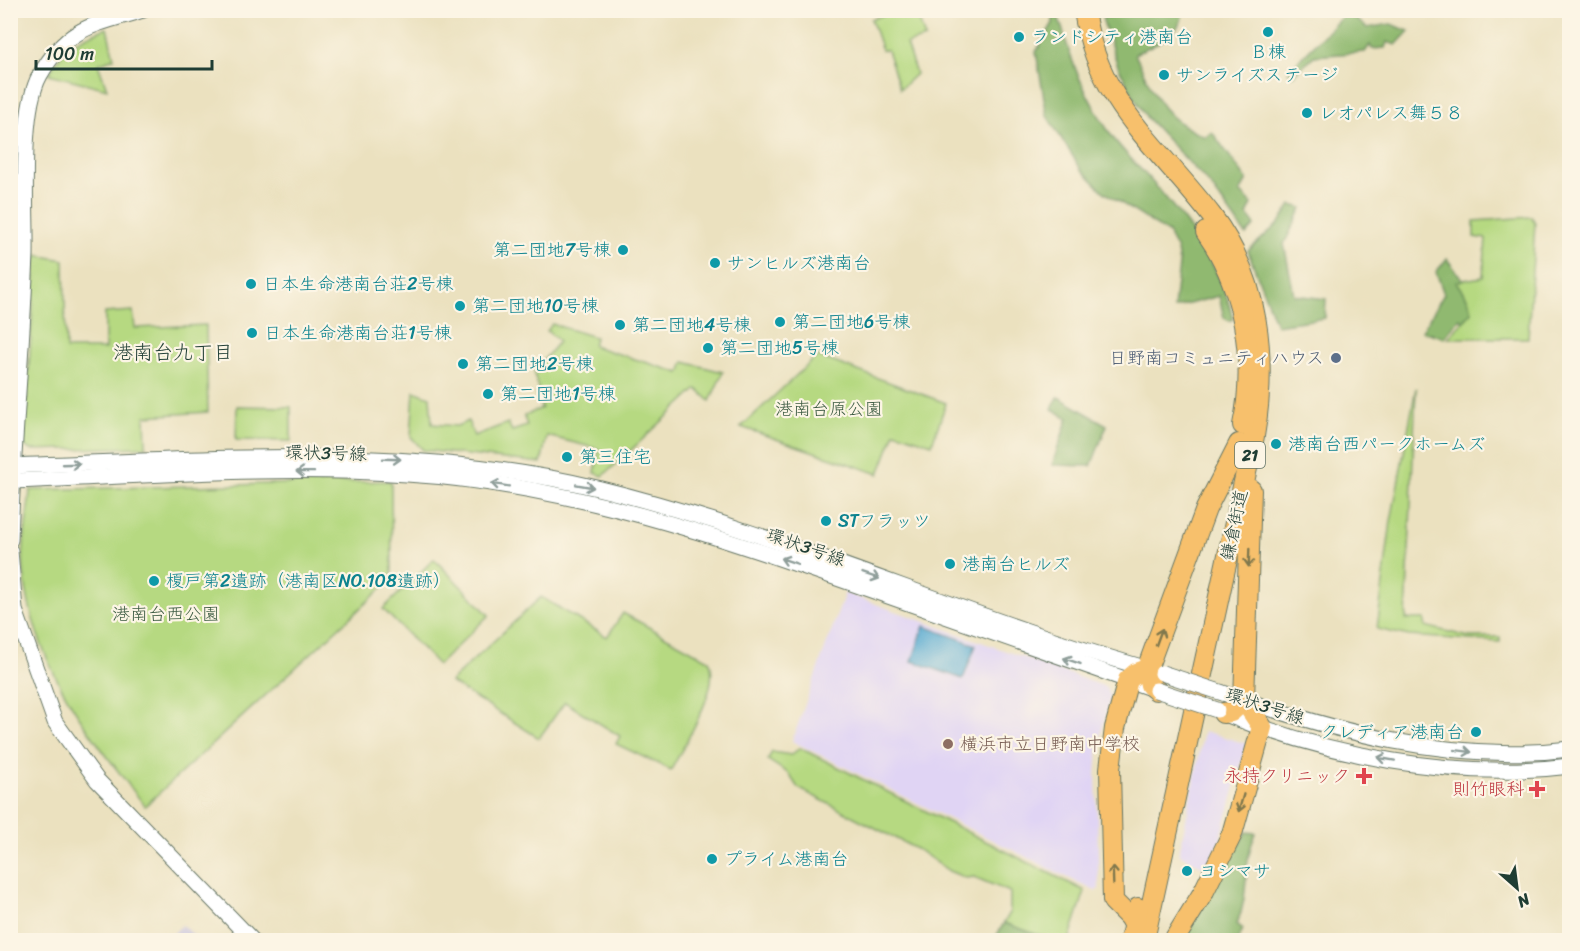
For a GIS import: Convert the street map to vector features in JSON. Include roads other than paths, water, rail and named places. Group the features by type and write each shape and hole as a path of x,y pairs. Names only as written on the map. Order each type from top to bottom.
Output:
{"main road":[{"name":"鎌倉街道","path":"1071,10 1080,50 1099,95 1124,134 1197,217 1216,248 1233,286 1247,342 1246,440"},
{"name":"鎌倉街道","path":"1084,10 1099,64 1112,93 1134,126 1212,217 1234,252 1249,289 1257,328 1262,372 1136,936"},
{"name":"21","path":"1155,677 1206,509 1246,440"},
{"name":"21","path":"1244,700 1246,440"},
{"path":"1128,680 1136,673 1155,677"},
{"name":"21","path":"1128,680 1115,728 1110,769 1113,901 1129,917 1136,936"},
{"path":"1174,940 1203,893 1232,834 1262,727 1244,700 1232,712 1220,712"}],"street":[{"path":"10,540 11,473 26,253 28,125 39,77 57,50 71,36 89,26 143,10"},
{"name":"環状3号線","path":"11,473 340,457 410,460 595,488 733,528 1155,677 1223,693 1352,734 1476,752 1569,750"},
{"name":"環状3号線","path":"11,473 408,474 526,489 646,514 813,569 1128,680"},
{"path":"10,551 15,610 55,722 97,780 252,940"},
{"name":"環状3号線","path":"1155,677 1220,712 1348,753 1408,763 1475,769 1569,766"}],"water":[{"path":"924,626 976,645 963,679 912,661"}],"railway":[{"path":"188,940 195,935"}],"place":[{"name":"Ｂ棟","path":"1268,32"},
{"name":"ランドシティ港南台","path":"1019,37"},
{"name":"サンライズステージ","path":"1164,75"},
{"name":"レオパレス舞５８","path":"1307,113"},
{"name":"第二団地7号棟","path":"623,250"},
{"name":"サンヒルズ港南台","path":"715,263"},
{"name":"日本生命港南台荘2号棟","path":"251,284"},
{"name":"第二団地10号棟","path":"460,306"},
{"name":"第二団地6号棟","path":"780,322"},
{"name":"第二団地4号棟","path":"620,325"},
{"name":"日本生命港南台荘1号棟","path":"252,333"},
{"name":"第二団地5号棟","path":"708,348"},
{"name":"日野南コミュニティハウス","path":"1336,358"},
{"name":"第二団地2号棟","path":"463,364"},
{"name":"第二団地1号棟","path":"488,394"},
{"name":"港南台西パークホームズ","path":"1276,444"},
{"name":"第三住宅","path":"567,457"},
{"name":"STフラッツ","path":"826,521"},
{"name":"港南台ヒルズ","path":"950,564"},
{"name":"榎戸第2遺跡（港南区NO.108遺跡）","path":"154,581"},
{"name":"クレディア港南台","path":"1476,732"},
{"name":"横浜市立日野南中学校","path":"948,744"},
{"name":"永持クリニック","path":"1364,776"},
{"name":"則竹眼科","path":"1537,789"},
{"name":"プライム港南台","path":"712,859"},
{"name":"ヨシマサ","path":"1187,871"}],"district":[{"name":"港南台九丁目","path":"173,352"}],"park label":[{"name":"港南台原公園","path":"829,409"},
{"name":"港南台西公園","path":"166,614"}]}
